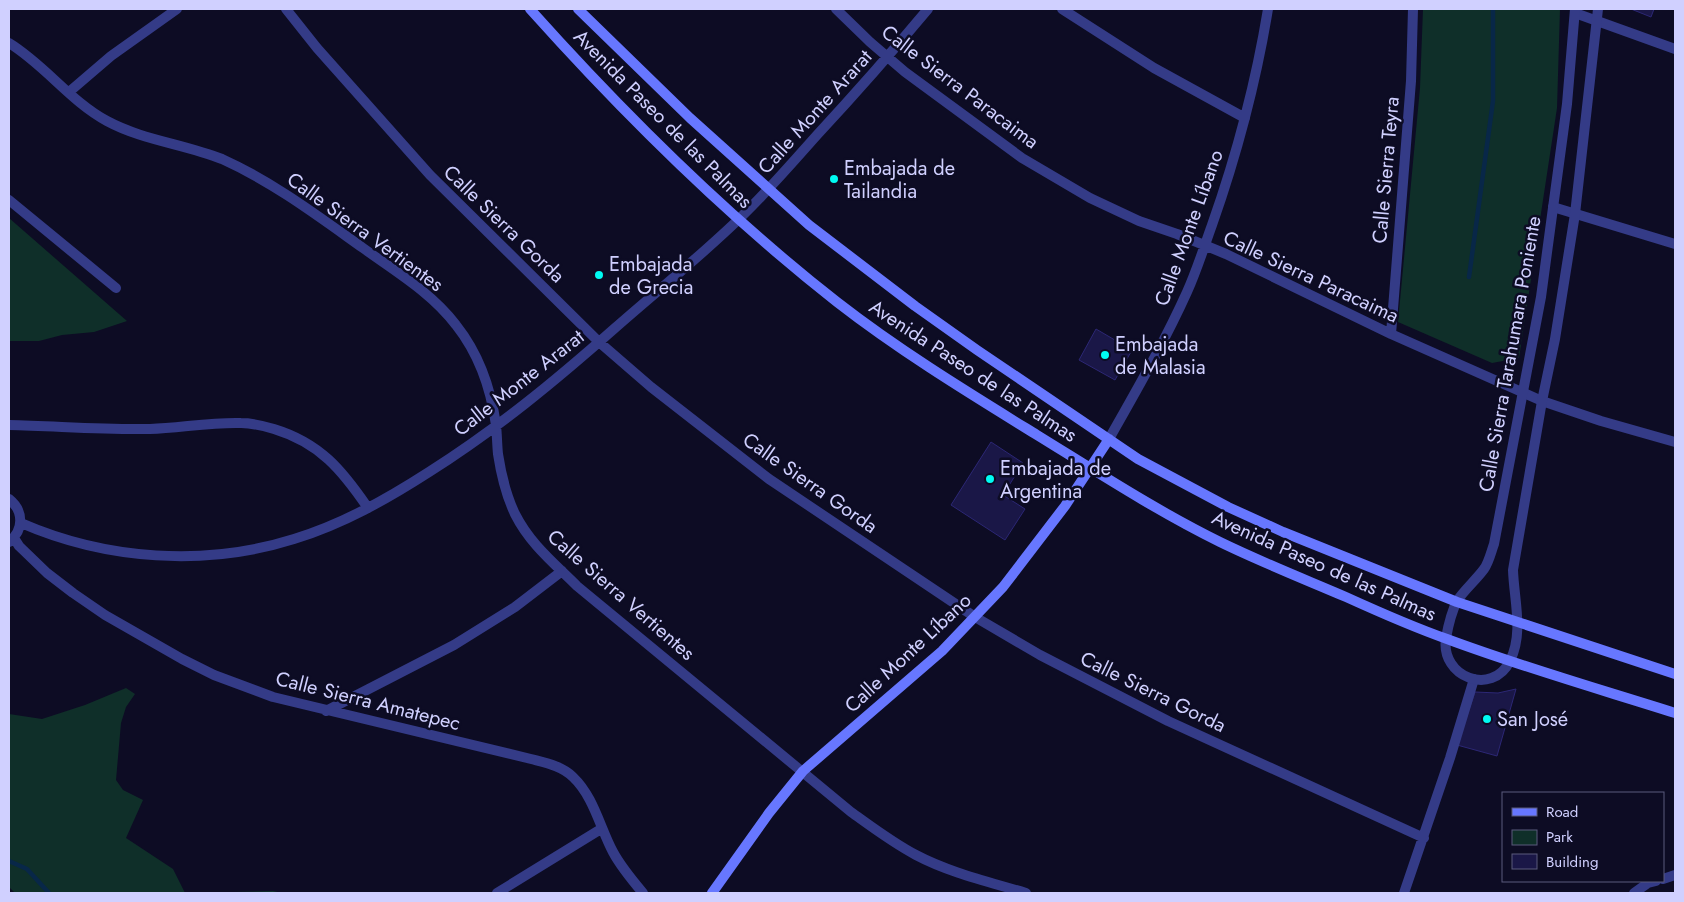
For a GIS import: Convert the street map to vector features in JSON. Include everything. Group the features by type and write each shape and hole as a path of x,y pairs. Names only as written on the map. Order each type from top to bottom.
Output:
{"main road":[{"name":"Avenida Paseo de las Palmas","path":"530,9 681,165 739,219 839,303 948,379 1090,468 1160,510 1270,565 1446,639 1675,713"},
{"name":"Avenida Paseo de las Palmas","path":"578,9 690,118 810,225 915,306 1138,459 1228,507 1283,532 1457,602 1675,674"},
{"name":"Calle Monte Líbano","path":"712,893 769,813 803,771 942,651 1003,587 1065,506 1109,439"}],"street":[{"path":"69,92 111,56 177,9"},
{"name":"Calle Sierra Gorda","path":"286,9 317,48 430,176 599,342 651,387 769,479 974,617 1040,655 1168,721 1424,838"},
{"name":"Calle Sierra Paracaima","path":"836,9 888,58 1022,158 1090,198 1139,221 1205,246 1253,267 1391,334 1542,401 1601,421 1675,442"},
{"name":"Calle Monte Ararat","path":"21,523 50,535 97,548 131,554 202,556 265,547 294,539 323,529 368,508 402,489 474,444 496,427 599,342 739,219 888,58 928,9"},
{"path":"1062,9 1154,68 1245,118"},
{"name":"Calle Monte Líbano","path":"1109,439 1169,328 1187,291 1205,246 1245,118 1262,50 1268,9"},
{"name":"Calle Sierra Teyra","path":"1391,334 1410,81 1413,9"},
{"name":"Calle Sierra Tarahumara Poniente","path":"1510,661 1518,623 1513,570 1542,401 1555,339 1575,214 1598,9"},
{"path":"1575,11 1597,21 1675,49"},
{"name":"Calle Sierra Tarahumara Poniente","path":"1474,679 1462,675 1452,666 1446,654 1446,639 1457,602 1485,567 1494,544 1541,297 1567,104 1575,11"},
{"name":"Calle Sierra Vertientes","path":"9,43 87,108 107,121 127,130 220,159 250,173 289,196 434,301 456,324 473,351 484,375 491,397 498,453 506,490 514,512 525,533 542,554 577,586 851,812 882,835 916,856 1026,893"},
{"path":"9,200 116,288"},
{"path":"1553,207 1675,244"},
{"path":"9,425 128,429 242,422 260,425 307,442 326,456 347,477 368,508"},
{"path":"9,499 15,504 20,513 21,523 12,540"},
{"name":"Calle Sierra Amatepec","path":"12,540 47,574 73,593 182,659 214,675 273,697 557,766 572,776 585,790 613,854 642,893"},
{"path":"326,711 454,645 515,607 562,571"},
{"path":"1404,893 1424,838 1474,679 1487,680 1499,675 1510,661"},
{"path":"497,893 601,829"},
{"path":"1634,893 1653,882"}],"green space":[{"path":"1423,9 1560,9 1557,108 1519,358 1492,363 1398,322 1420,88"},
{"path":"9,218 127,321 94,332 62,335 39,341 9,341"},
{"path":"126,688 135,694 126,707 121,723 116,780 123,790 143,800 126,838 173,869 185,893 15,893 9,887 9,714 42,719 85,705"},
{"path":"273,891 282,893 185,893"}],"building":[{"path":"1631,9 1654,9 1651,17"},
{"name":"Embajada de Malasia","path":"1096,329 1132,350 1115,380 1079,360"},
{"name":"Embajada de Argentina","path":"991,442 1023,463 1003,495 1025,509 1005,540 951,505"},
{"name":"San José","path":"1516,689 1497,756 1457,745 1475,692 1498,693"}],"waterway":[{"path":"1469,277 1493,101 1493,9"},
{"path":"9,861 27,869 49,893"}],"place":[{"name":"Embajada de Tailandia","path":"834,179"},
{"name":"Embajada de Grecia","path":"599,275"},
{"name":"Embajada de Malasia","path":"1105,355"},
{"name":"Embajada de Argentina","path":"990,479"},
{"name":"San José","path":"1487,719"}]}
